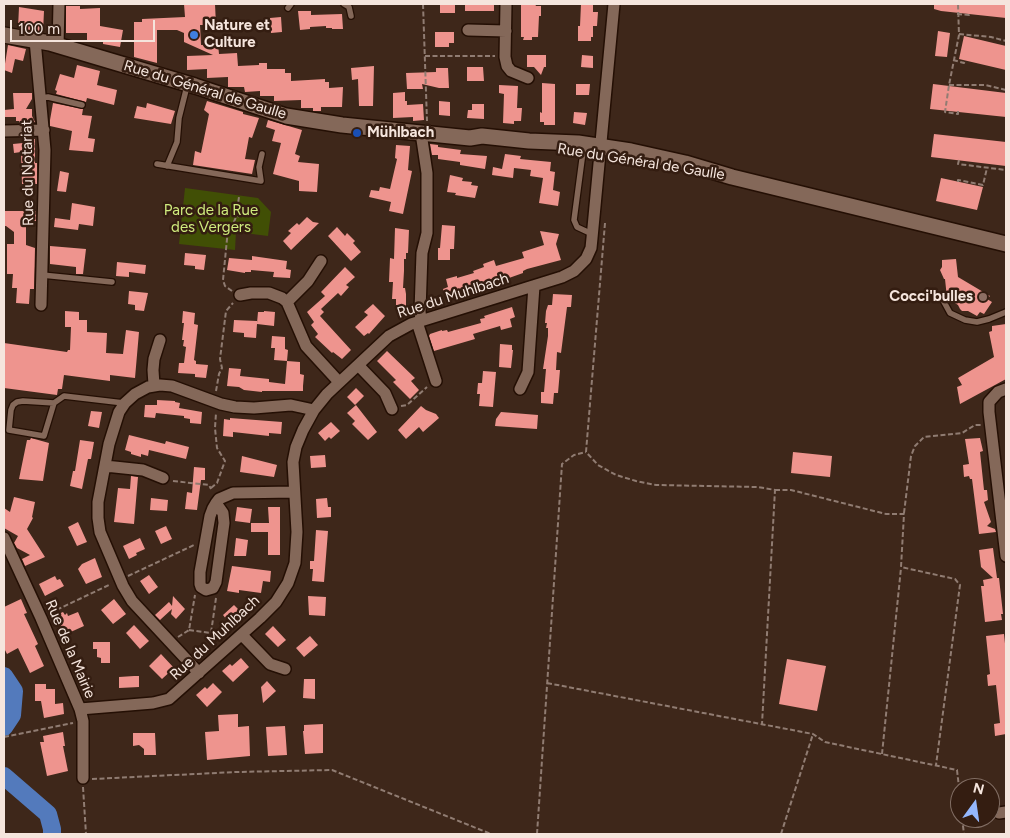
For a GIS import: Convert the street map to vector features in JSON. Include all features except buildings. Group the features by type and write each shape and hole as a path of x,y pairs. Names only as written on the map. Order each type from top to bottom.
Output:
{"street":[{"path":"58,46 59,4"},
{"path":"506,4 505,57 507,66 511,71 528,78"},
{"name":"Rue du Muhlbach","path":"80,709 164,701 174,696 276,602 291,577 297,544 294,456 303,430 314,410 338,382 358,366 393,332 419,321 569,274 579,268 589,254 593,234 614,4"},
{"path":"468,30 506,31"},
{"name":"Rue du Général de Gaulle","path":"4,35 58,46 188,84 286,116 342,125 470,138 482,136 529,141 550,141 685,163 732,177 1006,244"},
{"name":"Rue du Notariat","path":"35,40 45,150 41,305"},
{"path":"4,131 44,130"},
{"path":"424,133 427,173 427,233 422,253 419,321 436,381"},
{"name":"Rue du Général de Gaulle","path":"529,141 556,150 583,152 602,150"},
{"path":"287,302 308,281 321,261"},
{"path":"520,389 528,372 534,286"},
{"path":"240,295 251,293 269,294 282,298 287,302 306,346 338,382"},
{"path":"154,385 153,366 155,352 160,340"},
{"path":"358,366 385,393 392,409"},
{"path":"199,673 126,592 98,524 98,508 114,426 125,403 141,390 154,385 172,386 214,401 243,408 291,405 314,410"},
{"path":"1006,389 998,392 989,402 1003,495 1006,556"},
{"path":"105,466 143,470 163,478"},
{"path":"216,502 224,518 218,573 214,586 210,590 206,590 200,584 208,525 216,502 222,496 233,493 294,492"},
{"name":"Rue de la Mairie","path":"4,538 80,709 83,721 83,778"},
{"path":"242,635 270,664 285,669"}],"lane":[{"path":"345,4 351,16"},
{"path":"167,166 177,142 179,118 188,84"},
{"path":"40,98 48,97 82,105"},
{"path":"583,152 574,220 577,227 584,232 593,234"},
{"path":"158,164 260,181 259,167 262,154"},
{"path":"42,274 112,282"},
{"path":"944,302 950,313 965,320 977,322 1006,312"},
{"path":"54,403 17,402 11,410 9,430 44,436 54,403 64,396 125,403"}],"path":[{"path":"423,4 425,56 424,133"},
{"path":"958,4 958,34 946,112 958,114 958,111"},
{"path":"957,14 969,15 969,13"},
{"path":"958,34 991,37 1006,41"},
{"path":"425,56 505,57"},
{"path":"954,60 964,63 965,60"},
{"path":"949,85 985,85 1006,90"},
{"path":"959,160 958,164 1006,170"},
{"path":"958,182 958,180 984,186 987,168"},
{"path":"211,488 217,483 225,461 217,448 215,428 216,407 214,401 219,374 222,368 220,359 226,311 240,295 225,286 223,280 228,229 236,217 239,197"},
{"path":"236,217 248,214"},
{"path":"605,222 586,452 598,465 616,475 656,485 758,487 774,490 791,490 886,514 904,514"},
{"path":"392,409 407,405 427,386 436,381"},
{"path":"882,754 901,567 904,514 915,446 924,437 962,433 975,425 991,424"},
{"path":"537,834 562,464 574,455 586,452"},
{"path":"163,478 177,482 209,485 216,502"},
{"path":"762,724 774,490"},
{"path":"901,567 955,579 960,585 936,765"},
{"path":"189,630 195,593 200,584"},
{"path":"212,633 216,596 214,586"},
{"path":"170,642 189,630 212,633 228,648"},
{"path":"547,683 813,734 825,742 957,770 958,778"},
{"path":"4,738 83,721"},
{"path":"781,834 813,734"},
{"path":"86,834 83,778 332,770 491,834"}],"green space":[{"name":"Parc de la Rue des Vergers","path":"185,188 258,198 271,212 268,236 236,232 235,250 179,244"}],"waterway":[{"path":"4,676 14,691 12,715 4,727"},
{"path":"4,776 48,814 52,834"}],"place":[{"name":"Nature et Culture","path":"194,35"},
{"name":"Mühlbach","path":"357,133"},
{"name":"Cocci'bulles","path":"983,297"}]}
